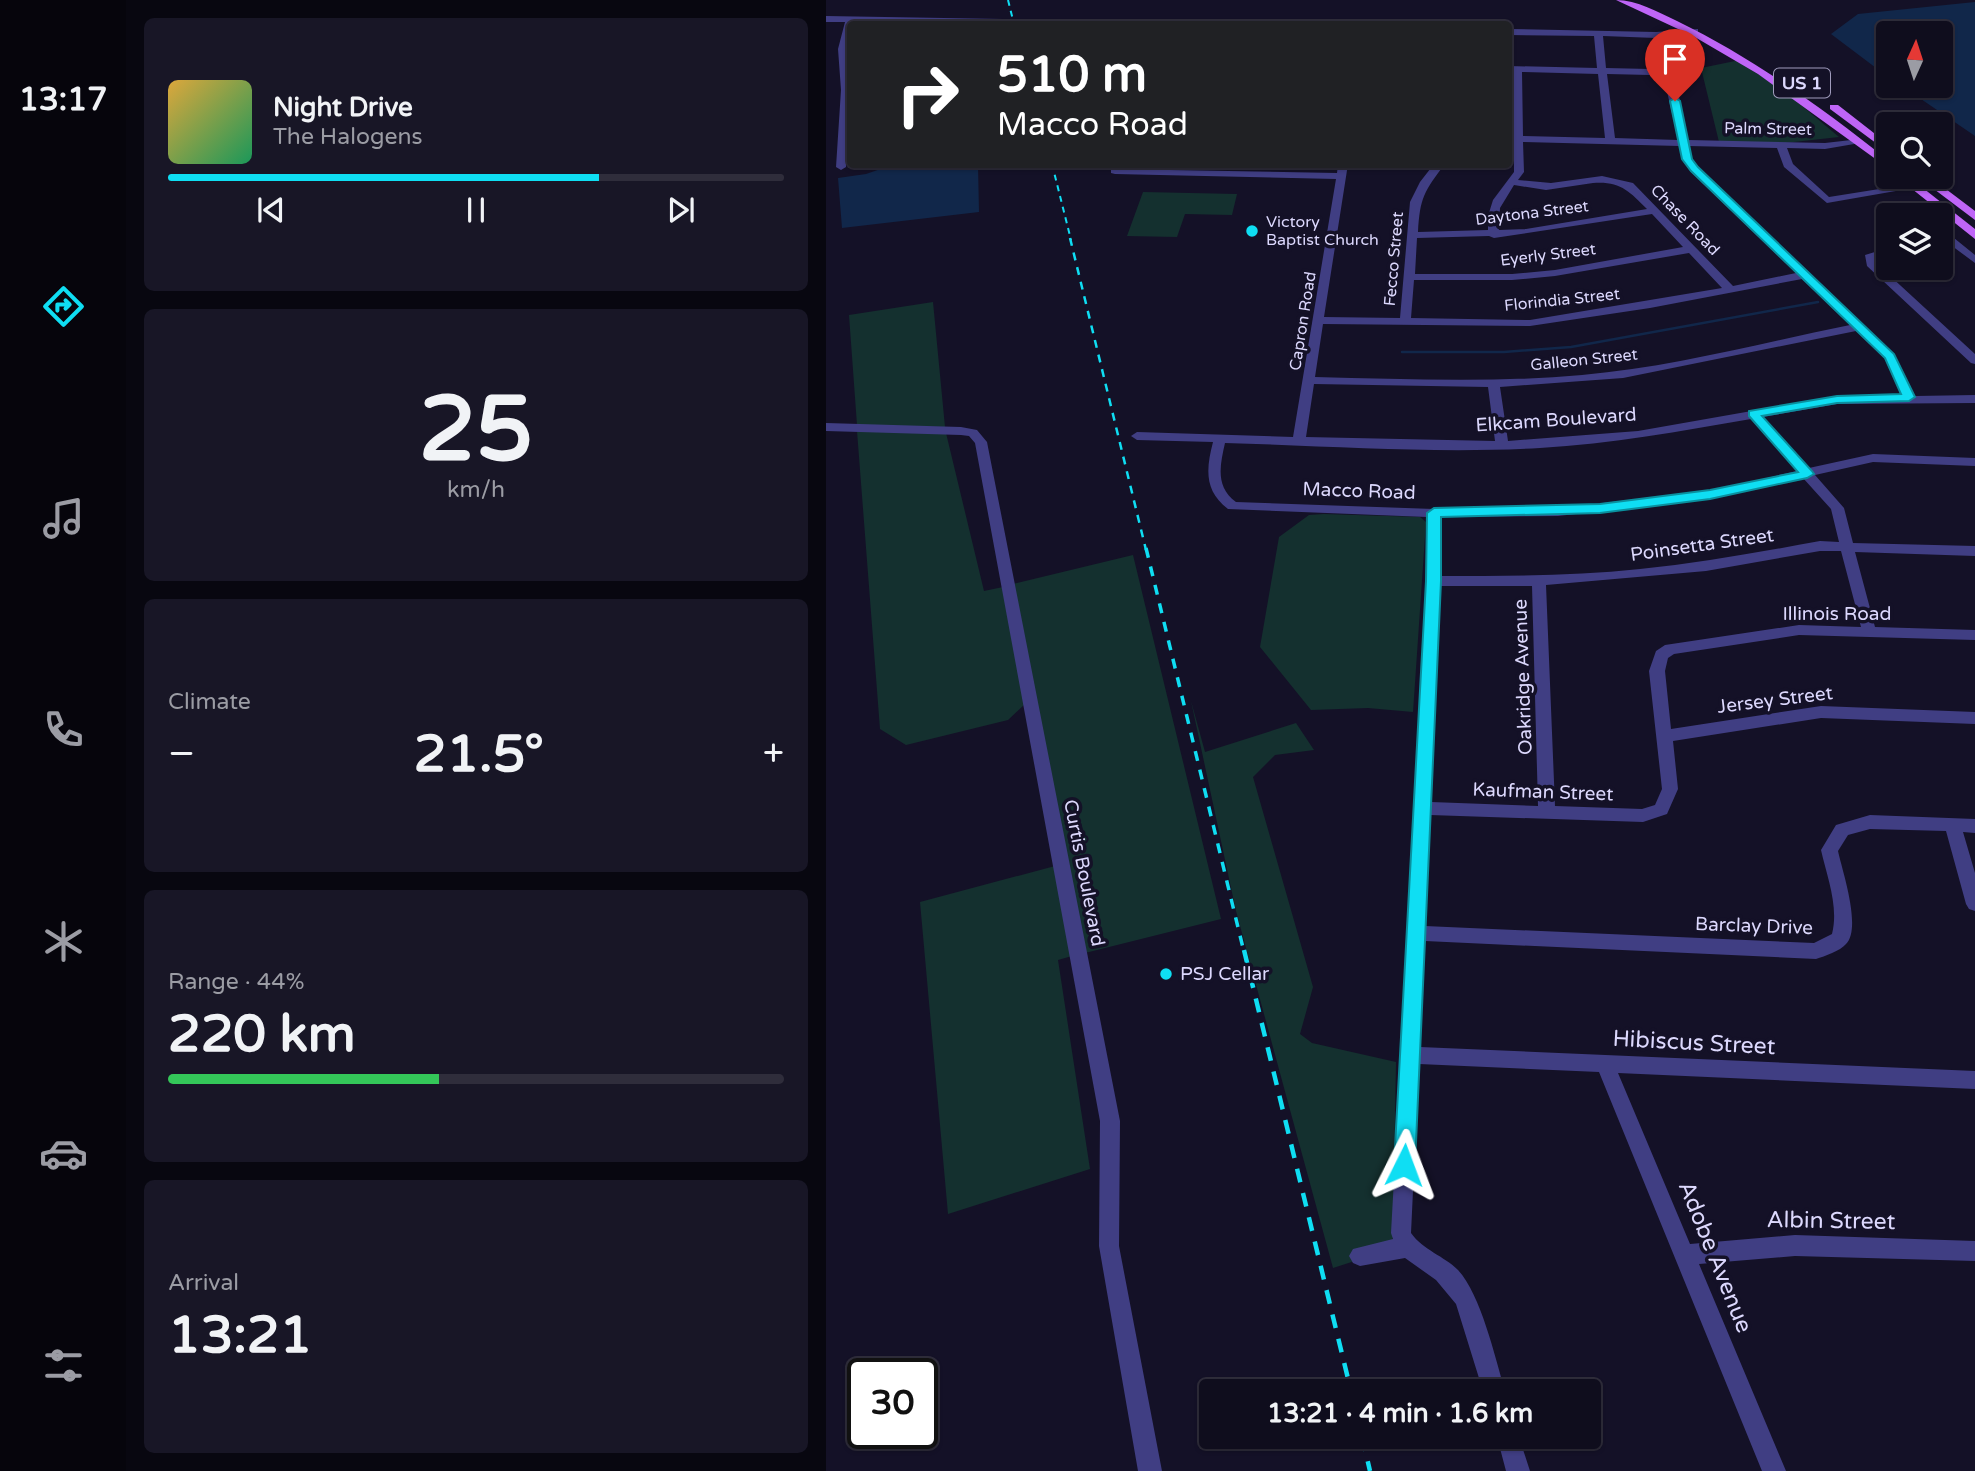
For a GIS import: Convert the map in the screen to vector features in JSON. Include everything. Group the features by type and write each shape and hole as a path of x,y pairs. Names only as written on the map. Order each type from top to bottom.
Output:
{"main road":[{"name":"US 1","path":"1621,0 1695,31 1771,75 1876,156"},
{"path":"1643,0 1692,20 1745,47"},
{"path":"1692,20 1695,31 1721,34"},
{"name":"US 1","path":"1819,95 1876,140"},
{"path":"1917,189 1975,235"},
{"path":"1939,189 1975,217"}],"street":[{"path":"826,19 963,21"},
{"path":"1670,35 1680,30 1673,22"},
{"path":"841,167 841,114 845,101 842,57 847,26"},
{"path":"1512,32 1670,35 1695,31"},
{"path":"1598,34 1610,141"},
{"path":"1494,235 1491,221 1497,196 1519,172 1520,139 1513,69 1667,76 1671,82 1687,159 1694,169 1890,357 1909,397"},
{"name":"Palm Street","path":"1512,139 1781,145 1833,145 1857,141"},
{"path":"1781,145 1788,165 1827,200 1895,189"},
{"name":"Fecco Street","path":"1405,323 1415,202 1425,181 1436,168"},
{"path":"1115,170 1342,170"},
{"name":"Capron Road","path":"1299,440 1342,170"},
{"name":"Chase Road","path":"1512,181 1543,187 1614,179 1629,185 1730,289"},
{"name":"Daytona Street","path":"1412,235 1494,235 1654,211"},
{"path":"1953,242 1975,260"},
{"name":"Eyerly Street","path":"1409,277 1513,277 1555,273 1690,248"},
{"path":"1876,255 1868,257 1876,269"},
{"name":"Florindia Street","path":"1319,320 1530,323 1589,316 1805,275"},
{"path":"1889,280 1975,359"},
{"name":"Galleon Street","path":"1309,380 1493,385 1623,374 1858,327"},
{"path":"1493,385 1502,446"},
{"name":"Elkcam Boulevard","path":"1137,436 1502,446 1638,435 1837,400 1909,397 1975,399"},
{"path":"1753,413 1837,508 1869,631"},
{"name":"Curtis Boulevard","path":"826,427 961,431 973,433 981,442 1110,1121 1109,1246 1150,1471"},
{"name":"Macco Road","path":"1220,438 1212,475 1219,496 1233,506 1434,513 1600,509 1710,495 1873,458 1975,461"},
{"path":"1434,513 1434,581 1401,1233 1406,1247 1437,1266 1458,1286 1465,1299 1489,1379"},
{"name":"Poinsetta Street","path":"1434,581 1539,581 1706,566 1820,546 1975,551"},
{"name":"Oakridge Avenue","path":"1539,581 1547,814"},
{"name":"Illinois Road","path":"1664,737 1657,671 1661,655 1676,647 1790,631 1975,635"},
{"name":"Jersey Street","path":"1664,737 1821,712 1975,718"},
{"name":"Kaufman Street","path":"1423,808 1643,816 1661,809 1670,789 1664,737"},
{"name":"Barclay Drive","path":"1415,933 1816,951 1840,939 1843,929 1843,915 1829,850 1842,830 1870,822 1975,826"},
{"path":"1953,825 1975,904"},
{"name":"Hibiscus Street","path":"1410,1055 1975,1080"},
{"name":"Adobe Avenue","path":"1605,1064 1687,1255 1774,1471"},
{"name":"Albin Street","path":"1687,1255 1741,1246 1843,1245 1975,1251"},
{"path":"1360,1256 1406,1247"},
{"path":"1512,1449 1518,1471"}],"green space":[{"path":"1740,60 1777,85 1839,137 1785,143 1719,142 1701,68"},
{"path":"1143,192 1237,194 1232,215 1185,214 1177,237 1127,236"},
{"path":"933,302 945,427 857,425 849,315"},
{"path":"857,431 946,433 984,591 1003,587 1025,704 1008,720 906,745 880,729"},
{"path":"1309,515 1420,517 1426,522 1413,712 1368,708 1311,710 1260,647 1279,537"},
{"path":"1133,555 1221,919 1085,953 1013,584"},
{"path":"1191,701 1205,752 1296,723 1314,750 1275,755 1253,777 1313,987 1300,1034 1312,1043 1396,1062 1396,1187 1392,1249 1333,1268 1236,911"},
{"path":"1055,866 1072,956 1058,960 1090,1169 948,1214 920,902"}],"water":[{"path":"1975,2 1975,136 1953,121 1953,112 1940,112 1920,98 1953,98 1953,21 1876,21 1876,68 1831,34 1858,14"},
{"path":"883,168 978,168 979,212 842,228 838,178 866,174"}],"waterway":[{"path":"1402,352 1504,352 1571,347 1818,302"}],"railway":[{"path":"1008,0 1013,21"},
{"path":"1053,168 1071,240"},
{"path":"1070,238 1146,550"},
{"path":"1146,548 1244,952"},
{"path":"1244,950 1348,1379"},
{"path":"1365,1449 1370,1471"}],"place":[{"name":"Victory Baptist Church","path":"1252,231"},
{"name":"PSJ Cellar","path":"1166,974"}],"route":[{"path":"1404,1165 1434,581 1434,513 1600,509 1710,495 1807,474 1753,413 1811,402 1909,397 1898,368 1890,357 1694,169 1687,159 1675,101"}]}
